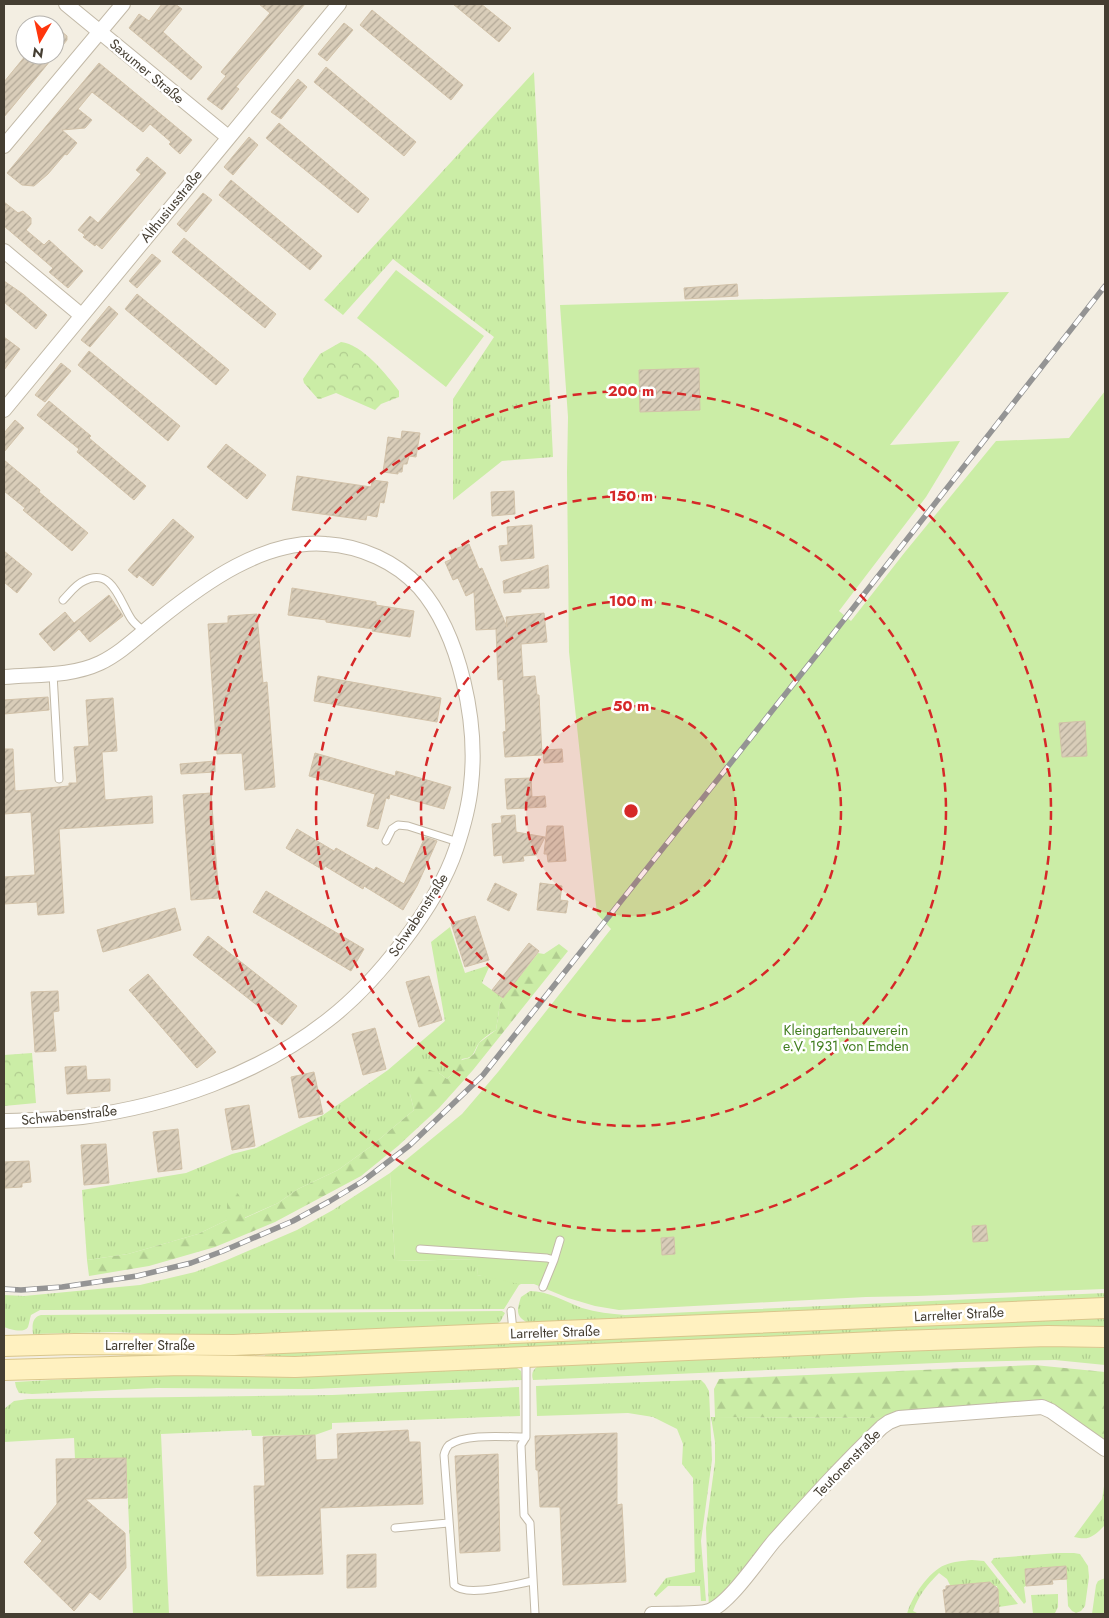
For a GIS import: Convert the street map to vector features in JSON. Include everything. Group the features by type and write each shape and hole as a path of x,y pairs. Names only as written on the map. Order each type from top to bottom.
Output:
{"street":[{"name":"Saxumer Straße","path":"66,4 228,137"},
{"path":"4,146 123,4"},
{"name":"Althusiusstraße","path":"4,410 339,4"},
{"path":"4,252 81,315"},
{"name":"Schwabenstraße","path":"4,677 73,672 98,664 114,655 187,597 216,577 242,564 283,548 309,544 343,546 376,557 399,569 420,588 435,611 452,647 464,682 471,724 472,769 469,800 458,842 443,879 419,917 385,964 333,1016 278,1054 216,1083 161,1101 79,1118 4,1121"},
{"name":"Larrelter Straße","path":"4,1346 75,1344 234,1345 1105,1308"},
{"name":"Larrelter Straße","path":"4,1370 182,1365 295,1367 1005,1337 1105,1337"},
{"name":"Teutonenstraße","path":"654,1614 709,1611 719,1604 732,1592 840,1468 882,1427 899,1418 1042,1408 1051,1411 1105,1449"}],"lane":[{"path":"63,600 83,581 97,578 108,581 117,592 133,621 144,631"},
{"path":"53,674 59,779"},
{"path":"386,841 392,829 398,825 408,826 458,842"},
{"path":"543,1287 560,1240"},
{"path":"420,1249 554,1260"},
{"path":"511,1311 513,1334"},
{"path":"526,1357 526,1437 521,1445 524,1515 530,1523 535,1614"},
{"path":"526,1437 466,1438 450,1444 445,1449 444,1455 454,1585 457,1589 464,1591 487,1590 533,1581"},
{"path":"395,1528 448,1523"}],"green space":[{"path":"534,72 553,457 502,461 453,500 453,399 494,337 393,259 343,315 324,300"},
{"path":"396,270 484,336 446,387 357,318"},
{"name":"Kleingartenbauverein e.V. 1931 von Emden","path":"1009,292 890,445 960,441 926,497 839,611 851,621 996,441 1069,438 1105,391 1105,1289 866,1297 619,1310 595,1306 568,1298 534,1284 519,1284 477,1275 478,1259 395,1261 390,1173 462,1114 498,1072 611,929 597,914 569,652 568,417 560,305"},
{"path":"341,342 357,348 373,361 399,391 399,397 381,404 375,410 336,393 318,399 304,383 303,379 320,354"},
{"path":"450,927 465,973 490,965 482,983 503,998 500,1004 496,1030 481,1041 472,1056 462,1059 447,1079 439,1073 410,1094 414,1110 370,1147 338,1170 298,1189 278,1203 244,1218 227,1191 227,1220 198,1234 128,1254 87,1260 82,1190 186,1173 232,1154 256,1148 323,1115 388,1070 445,1021 431,942"},
{"path":"559,944 568,951 473,1070 439,1108 398,1146 361,1176 275,1222 215,1247 149,1266 89,1276 87,1260 128,1254 198,1234 227,1220 227,1191 235,1189 244,1203 245,1218 278,1203 298,1189 338,1170 370,1147 414,1110 410,1094 409,1075 420,1067 439,1073 447,1079 453,1073 451,1063 469,1058 474,1054 479,1043 496,1030 500,1004 503,998 538,953 544,954"},
{"path":"32,1053 36,1103 4,1106 4,1055"},
{"path":"390,1173 395,1261 479,1259 477,1275 525,1282 519,1285 504,1309 40,1310 31,1315 26,1329 16,1330 4,1327 4,1295 24,1296 140,1285 195,1272 297,1230 333,1210"},
{"path":"530,1291 550,1295 582,1308 625,1315 1105,1293 1105,1300 530,1324 518,1314 518,1307 521,1297"},
{"path":"502,1311 505,1313 500,1322 491,1326 204,1337 116,1332 33,1334 33,1322 41,1315"},
{"path":"1105,1316 1105,1326 265,1358 265,1355 280,1352"},
{"path":"1027,1344 1105,1348 1105,1365 1055,1360 961,1362 533,1380 532,1375 538,1366"},
{"path":"513,1365 521,1371 522,1380 312,1389 157,1388 32,1394 19,1393 15,1382 156,1374"},
{"path":"1034,1365 1105,1372 1105,1449 1051,1411 899,1418 715,1417 714,1389 719,1379"},
{"path":"701,1380 709,1391 712,1460 701,1541 706,1601 701,1601 700,1586 668,1586 656,1597 654,1594 666,1578 695,1572 693,1478 682,1464 683,1444 677,1429 653,1417 628,1413 537,1416 536,1386"},
{"path":"519,1387 520,1416 332,1423 332,1429 315,1435 252,1436 251,1430 161,1434 169,1614 133,1614 126,1458 75,1459 74,1438 4,1442 4,1409 14,1401 28,1399 332,1395"},
{"path":"711,1417 899,1418 889,1422 732,1592 709,1611 706,1528 715,1462 715,1442"},
{"path":"1105,1480 1105,1525 1091,1537 1074,1537 1102,1499"},
{"path":"1058,1553 1080,1554 1088,1566 1089,1577 1085,1606 1076,1613 1068,1606 1066,1566 1025,1569 1026,1586 1024,1587 1026,1602 1024,1604 991,1562 994,1558"},
{"path":"959,1561 984,1561 1018,1604 999,1607 997,1586 981,1587 977,1583 971,1584 971,1587 968,1587 964,1584 959,1585 956,1590 939,1573 918,1600 913,1611 919,1614 907,1614 917,1593 927,1579 939,1568"},
{"path":"1105,1578 1105,1614 1092,1614 1096,1585 1098,1581"},
{"path":"1058,1594 1058,1607 1055,1613 1033,1614 1031,1595"}],"building":[{"path":"162,4 175,4 182,9 163,32 202,67 191,80 129,28 139,14 149,21"},
{"path":"259,4 305,4 236,87 239,89 222,110 207,99 226,76 221,72 270,13"},
{"path":"453,4 481,4 511,28 499,42"},
{"path":"372,10 463,85 451,100 360,25"},
{"path":"344,23 353,30 327,61 318,54"},
{"path":"99,63 192,140 180,154 169,144 171,142 150,124 143,132 92,92 78,109 92,120 85,128 62,130 77,143 34,186 22,185 7,173"},
{"path":"18,65 47,65 4,117 4,82"},
{"path":"326,67 416,142 404,156 314,82"},
{"path":"298,79 307,87 281,119 271,112"},
{"path":"279,123 369,199 358,213 266,138"},
{"path":"249,137 258,145 233,175 224,167"},
{"path":"147,157 166,173 102,249 96,244 95,246 83,237 85,235 78,230 90,216 98,223 141,174 136,170"},
{"path":"231,180 322,256 310,270 219,195"},
{"path":"203,193 212,200 186,232 177,224"},
{"path":"4,202 18,213 23,211 31,218 31,224 26,230 44,245 49,240 83,271 68,288 49,272 53,268 4,226"},
{"path":"184,238 276,314 265,328 172,252"},
{"path":"152,254 161,261 137,288 129,281"},
{"path":"4,281 23,294 47,315 36,329 4,302"},
{"path":"737,284 738,296 685,299 684,288"},
{"path":"137,294 229,370 216,385 125,309"},
{"path":"109,306 118,314 90,347 81,340"},
{"path":"4,337 20,349 4,370"},
{"path":"89,351 180,426 168,441 78,365"},
{"path":"61,363 71,371 45,402 35,395"},
{"path":"699,368 700,410 640,412 639,370"},
{"path":"49,401 146,486 134,500 77,452 79,449 37,415"},
{"path":"15,420 24,428 4,452 4,433"},
{"path":"402,431 420,433 416,457 409,456 407,464 403,464 402,472 398,472 398,474 383,472 388,437 401,439"},
{"path":"226,444 266,475 247,499 207,467"},
{"path":"4,460 88,533 72,551 23,510 25,508 4,491"},
{"path":"297,476 371,487 372,480 388,482 384,503 380,502 377,517 367,515 366,520 292,510"},
{"path":"514,491 515,514 492,516 491,492"},
{"path":"173,519 194,537 153,586 139,575 137,578 128,570"},
{"path":"532,525 534,558 501,561 499,546 508,545 507,527"},
{"path":"469,544 479,569 482,568 507,627 506,617 544,613 547,642 521,644 523,677 535,676 537,695 539,695 542,755 505,757 503,732 506,731 503,679 498,680 496,629 476,630 474,592 466,596 458,578 453,580 445,562 452,559 449,551"},
{"path":"4,551 32,574 17,593 4,582"},
{"path":"548,565 549,588 521,589 521,592 504,593 503,581"},
{"path":"292,588 376,602 376,605 414,611 410,637 326,622 326,620 288,615"},
{"path":"109,595 123,616 90,642 79,629 54,651 39,634 65,612 74,623"},
{"path":"257,614 263,683 267,682 275,787 245,790 242,753 217,754 208,624 228,623 228,616"},
{"path":"318,676 441,698 437,722 314,701"},
{"path":"48,697 49,710 4,714 4,700"},
{"path":"113,698 117,751 102,752 105,800 152,796 153,823 59,829 64,913 38,915 37,902 4,904 4,877 35,875 31,812 4,814 4,749 13,749 15,791 69,786 69,783 77,783 74,747 89,746 86,700"},
{"path":"1085,721 1087,756 1062,757 1059,723"},
{"path":"562,749 563,762 544,763 543,750"},
{"path":"315,753 395,776 396,771 451,787 444,809 390,794 389,799 386,798 378,829 367,826 375,794 309,776"},
{"path":"215,761 215,772 181,774 180,764"},
{"path":"531,778 532,797 545,796 546,807 507,809 505,779"},
{"path":"211,793 219,898 191,900 183,795"},
{"path":"515,815 516,832 545,837 536,855 523,856 524,861 503,863 502,855 494,856 492,824 502,823 501,816"},
{"path":"547,826 563,826 566,861 548,862 547,854 544,854"},
{"path":"297,829 334,851 336,848 374,870 376,867 404,884 425,837 437,841 417,886 403,910 364,886 363,889 325,866 323,870 286,848"},
{"path":"495,883 517,894 509,911 487,900"},
{"path":"540,883 562,886 560,900 568,901 566,913 537,910"},
{"path":"266,891 364,949 351,971 253,912"},
{"path":"175,908 181,930 103,952 97,930"},
{"path":"475,916 489,960 465,967 451,923"},
{"path":"208,936 297,1006 282,1025 193,955"},
{"path":"529,943 539,951 503,998 492,990"},
{"path":"148,974 216,1052 197,1068 129,990"},
{"path":"429,976 442,1020 419,1027 406,982"},
{"path":"58,991 59,1011 53,1012 56,1051 35,1052 31,992"},
{"path":"375,1028 386,1069 363,1075 352,1034"},
{"path":"86,1066 87,1080 110,1079 110,1091 67,1094 65,1067"},
{"path":"314,1072 323,1114 299,1118 291,1077"},
{"path":"249,1105 255,1146 232,1150 225,1109"},
{"path":"178,1129 182,1169 158,1172 153,1132"},
{"path":"106,1144 109,1183 84,1185 81,1145"},
{"path":"29,1161 31,1182 22,1183 22,1187 5,1188 4,1162"},
{"path":"986,1225 988,1241 973,1242 972,1226"},
{"path":"674,1237 675,1254 662,1255 661,1238"},
{"path":"408,1430 409,1442 420,1442 423,1504 320,1508 323,1574 257,1576 254,1486 265,1486 263,1437 315,1435 316,1460 338,1459 337,1434"},
{"path":"617,1433 617,1505 622,1504 626,1582 563,1585 560,1507 540,1507 535,1436"},
{"path":"498,1454 500,1551 460,1553 455,1456"},
{"path":"126,1458 127,1498 85,1499 125,1533 126,1568 100,1600 90,1592 74,1611 24,1562 42,1541 34,1533 57,1504 56,1459"},
{"path":"376,1554 376,1587 347,1588 347,1555"},
{"path":"1066,1566 1067,1579 1052,1580 1053,1584 1026,1586 1025,1569"},
{"path":"990,1582 998,1589 999,1614 946,1614 943,1590 946,1589 946,1586"}],"railway":[{"path":"4,1289 21,1290 62,1287 137,1276 191,1263 293,1221 363,1181 410,1145 483,1075 818,653 1105,286"}]}
